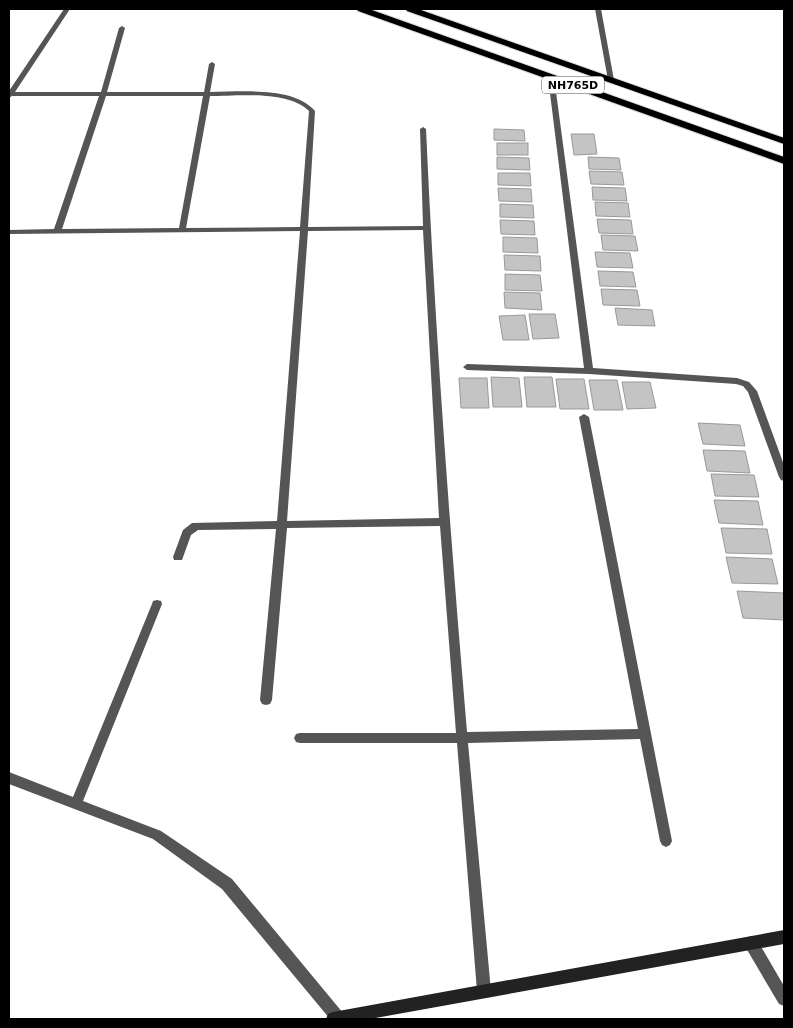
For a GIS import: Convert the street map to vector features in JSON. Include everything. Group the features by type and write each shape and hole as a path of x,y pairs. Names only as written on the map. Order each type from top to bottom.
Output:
{"highway":[{"name":"NH765D","path":"361,9 784,161"},
{"name":"NH765D","path":"410,9 784,141"}],"street":[{"path":"10,95 67,9"},
{"path":"598,9 611,80"},
{"path":"58,231 103,95 122,28"},
{"path":"182,230 212,64"},
{"path":"550,77 588,371"},
{"path":"10,95 270,94 304,104 312,111 282,523 266,700"},
{"path":"423,129 426,228 444,522 484,991"},
{"path":"9,232 426,228"},
{"path":"467,366 726,379 746,384 752,391 784,477"},
{"path":"584,417 666,842"},
{"path":"178,557 187,533 196,526 282,523 444,522"},
{"path":"76,804 157,604"},
{"path":"300,738 462,738 646,734"},
{"path":"9,778 157,835 227,884 336,1019 784,937"},
{"path":"751,943 784,999"}],"building":[{"path":"494,129 524,130 525,141 494,140"},
{"path":"571,134 594,134 597,154 574,155"},
{"path":"497,143 528,143 528,155 497,155"},
{"path":"497,157 529,158 530,170 497,169"},
{"path":"588,157 619,158 621,170 589,169"},
{"path":"589,171 622,172 624,185 591,184"},
{"path":"498,173 530,173 531,186 498,185"},
{"path":"592,187 625,188 627,201 593,200"},
{"path":"498,188 531,189 532,202 499,201"},
{"path":"595,202 628,203 630,217 596,216"},
{"path":"500,204 533,205 534,218 500,217"},
{"path":"597,219 631,220 633,234 599,233"},
{"path":"500,220 534,221 535,235 501,234"},
{"path":"601,235 635,236 638,251 603,250"},
{"path":"503,237 537,238 538,253 503,252"},
{"path":"595,252 630,253 633,268 597,267"},
{"path":"504,255 540,256 541,271 505,270"},
{"path":"598,271 633,272 636,287 600,286"},
{"path":"505,274 540,275 542,291 505,290"},
{"path":"601,289 637,290 640,306 603,305"},
{"path":"504,292 540,293 542,310 505,308"},
{"path":"615,308 652,310 655,326 618,325"},
{"path":"529,314 555,314 559,338 533,339"},
{"path":"525,315 529,340 503,340 499,316"},
{"path":"491,377 519,378 522,407 493,407"},
{"path":"524,377 552,377 556,407 527,407"},
{"path":"459,378 487,378 489,408 461,408"},
{"path":"556,379 584,379 589,409 560,409"},
{"path":"589,380 617,380 623,410 594,410"},
{"path":"622,382 650,382 656,408 627,409"},
{"path":"698,423 740,425 745,446 703,444"},
{"path":"703,450 745,451 750,473 707,471"},
{"path":"711,474 754,475 759,497 715,496"},
{"path":"714,500 758,501 763,525 719,523"},
{"path":"721,528 767,529 772,554 726,553"},
{"path":"726,557 772,559 778,584 732,583"},
{"path":"737,591 784,593 784,620 743,618"}]}
